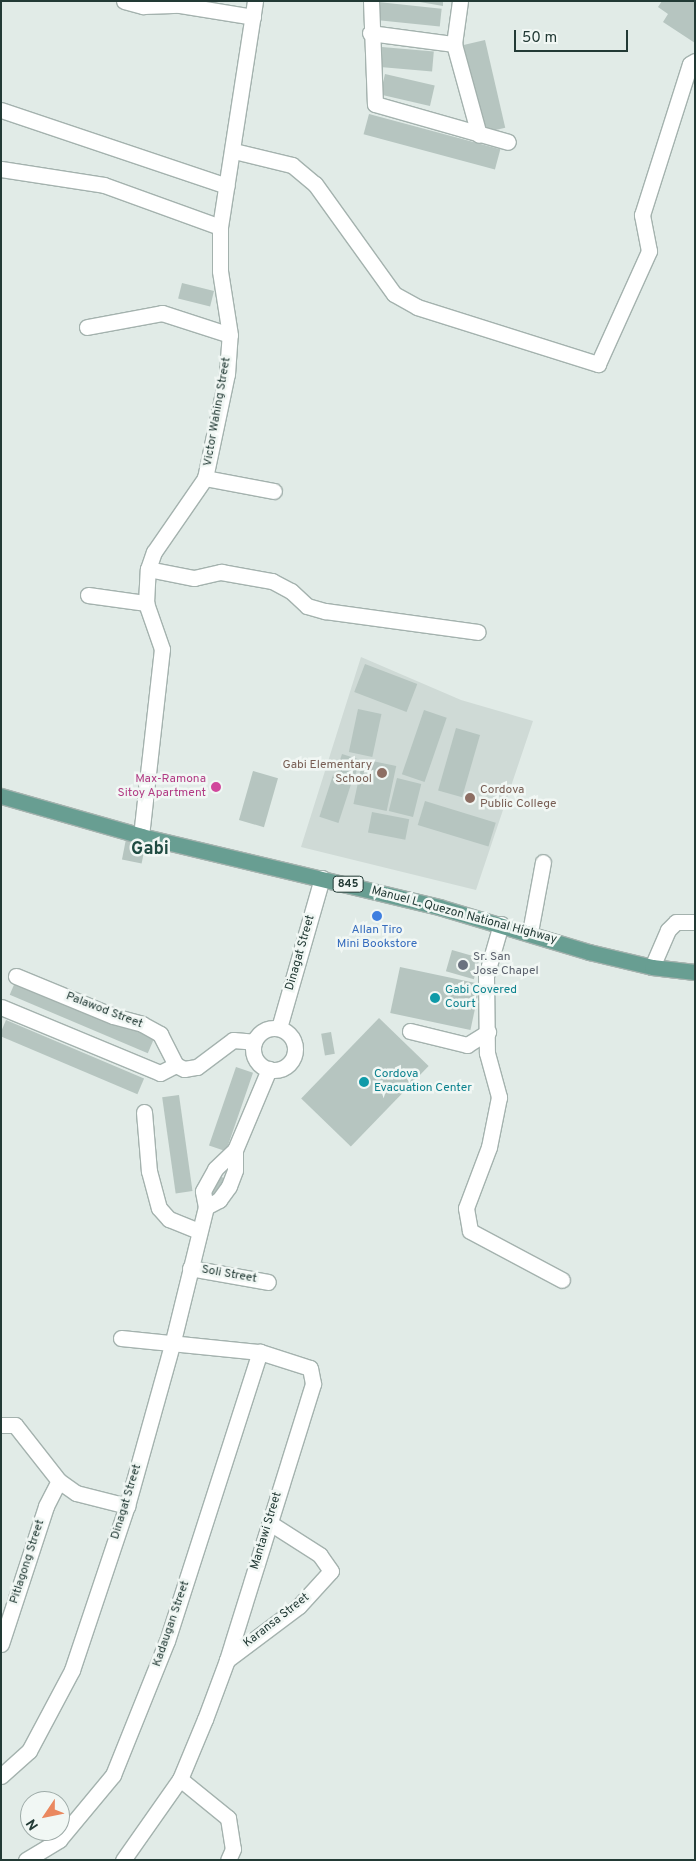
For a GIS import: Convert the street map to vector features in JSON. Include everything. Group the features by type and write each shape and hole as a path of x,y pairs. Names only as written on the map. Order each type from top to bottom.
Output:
{"main road":[{"name":"Manuel L. Quezon National Highway","path":"1,796 141,836 322,878 501,924 589,952 652,966 695,972"}],"street":[{"path":"124,1 142,6 180,5 253,17"},
{"name":"Victor Wahing Street","path":"141,836 162,649 146,603 148,569 154,552 205,478 227,374 230,335 220,271 220,227 234,151 255,1"},
{"path":"371,1 370,33 375,104 508,142"},
{"path":"460,1 454,44 479,135"},
{"path":"370,33 454,44"},
{"path":"234,151 292,165 315,184 394,294 417,307 598,364 650,251 642,215 690,64 695,61"},
{"path":"1,110 227,186"},
{"path":"1,169 104,185 220,227"},
{"path":"87,327 162,313 230,335"},
{"path":"205,478 274,491"},
{"path":"148,569 194,578 221,572 272,581 291,591 307,606 325,611 478,632"},
{"path":"88,595 146,603"},
{"path":"530,932 543,862"},
{"name":"Dinagat Street","path":"279,1028 322,878"},
{"path":"652,966 668,930 676,922 695,922"},
{"path":"501,924 486,976 487,1053 499,1096 489,1147 466,1208 470,1231 562,1280"},
{"name":"Palawod Street","path":"16,976 148,1027 160,1034 176,1065"},
{"path":"1,1007 160,1074 176,1065 184,1069 197,1067 233,1040 254,1042"},
{"path":"279,1028 293,1039 295,1053 288,1066 270,1069 255,1057 254,1042 262,1031 279,1028"},
{"path":"410,1031 467,1045 488,1032"},
{"name":"Dinagat Street","path":"206,1208 226,1192 235,1170 235,1150 270,1069"},
{"path":"144,1112 149,1171 159,1208 169,1219 199,1231"},
{"name":"Dinagat Street","path":"1,1776 29,1751 72,1670 126,1506 173,1341 206,1208 203,1191 207,1180 220,1162 235,1150"},
{"name":"Soli Street","path":"190,1268 268,1282"},
{"name":"Mantawi Street","path":"121,1338 173,1341 260,1352 310,1368 313,1384 227,1660 180,1779 125,1859"},
{"name":"Kadaugan Street","path":"26,1860 59,1840 113,1775 168,1640 260,1352"},
{"path":"2,1425 15,1425 58,1481 76,1493 126,1506"},
{"name":"Pitlagong Street","path":"1,1644 46,1506 58,1481"},
{"name":"Karansa Street","path":"227,1660 299,1606 331,1571 320,1555 270,1523"},
{"path":"180,1779 228,1818 233,1834 233,1849 228,1860"}],"shaded area":[{"name":"Gabi Elementary School","path":"361,657 461,700 533,721 476,890 301,847"}],"building":[{"path":"414,1 443,1 443,6"},
{"path":"662,1 695,1 695,43 663,22 668,14 658,7"},
{"path":"378,2 442,9 440,27 376,20"},
{"path":"485,40 505,128 484,133 464,45"},
{"path":"382,47 434,52 432,71 380,67"},
{"path":"385,74 435,85 430,106 380,94"},
{"path":"369,114 500,149 495,169 364,134"},
{"path":"182,283 214,291 210,307 178,299"},
{"path":"365,664 417,684 407,712 354,692"},
{"path":"358,709 381,714 372,757 349,752"},
{"path":"424,710 447,718 425,782 402,774"},
{"path":"456,728 480,735 462,797 438,790"},
{"path":"342,754 360,760 355,777 336,771"},
{"path":"363,759 396,766 387,811 353,804"},
{"path":"253,771 278,778 264,827 239,820"},
{"path":"333,775 352,781 338,823 319,817"},
{"path":"397,778 421,784 413,817 389,811"},
{"path":"425,801 496,823 488,847 418,825"},
{"path":"372,812 409,819 405,840 368,833"},
{"path":"126,839 146,843 142,863 122,860"},
{"name":"Sr. San Jose Chapel","path":"452,950 480,958 474,979 446,971"},
{"name":"Gabi Covered Court","path":"400,967 480,984 470,1030 390,1013"},
{"path":"16,980 154,1039 148,1053 10,995"},
{"name":"Cordova Evacuation Center","path":"379,1018 429,1066 351,1146 301,1099"},
{"path":"6,1020 144,1079 137,1094 1,1036"},
{"path":"331,1032 335,1054 325,1055 321,1034"},
{"path":"236,1067 253,1073 226,1151 209,1145"},
{"path":"179,1095 192,1191 176,1193 162,1097"},
{"path":"220,1176 227,1180 216,1198 210,1194"}],"place":[{"name":"Gabi Elementary School","path":"382,773"},
{"name":"Max-Ramona Sitoy Apartment","path":"216,787"},
{"name":"Cordova Public College","path":"470,798"},
{"name":"Allan Tiro Mini Bookstore","path":"377,916"},
{"name":"Sr. San Jose Chapel","path":"463,965"},
{"name":"Gabi Covered Court","path":"435,998"},
{"name":"Cordova Evacuation Center","path":"364,1082"}],"district":[{"name":"Gabi","path":"150,850"}]}
